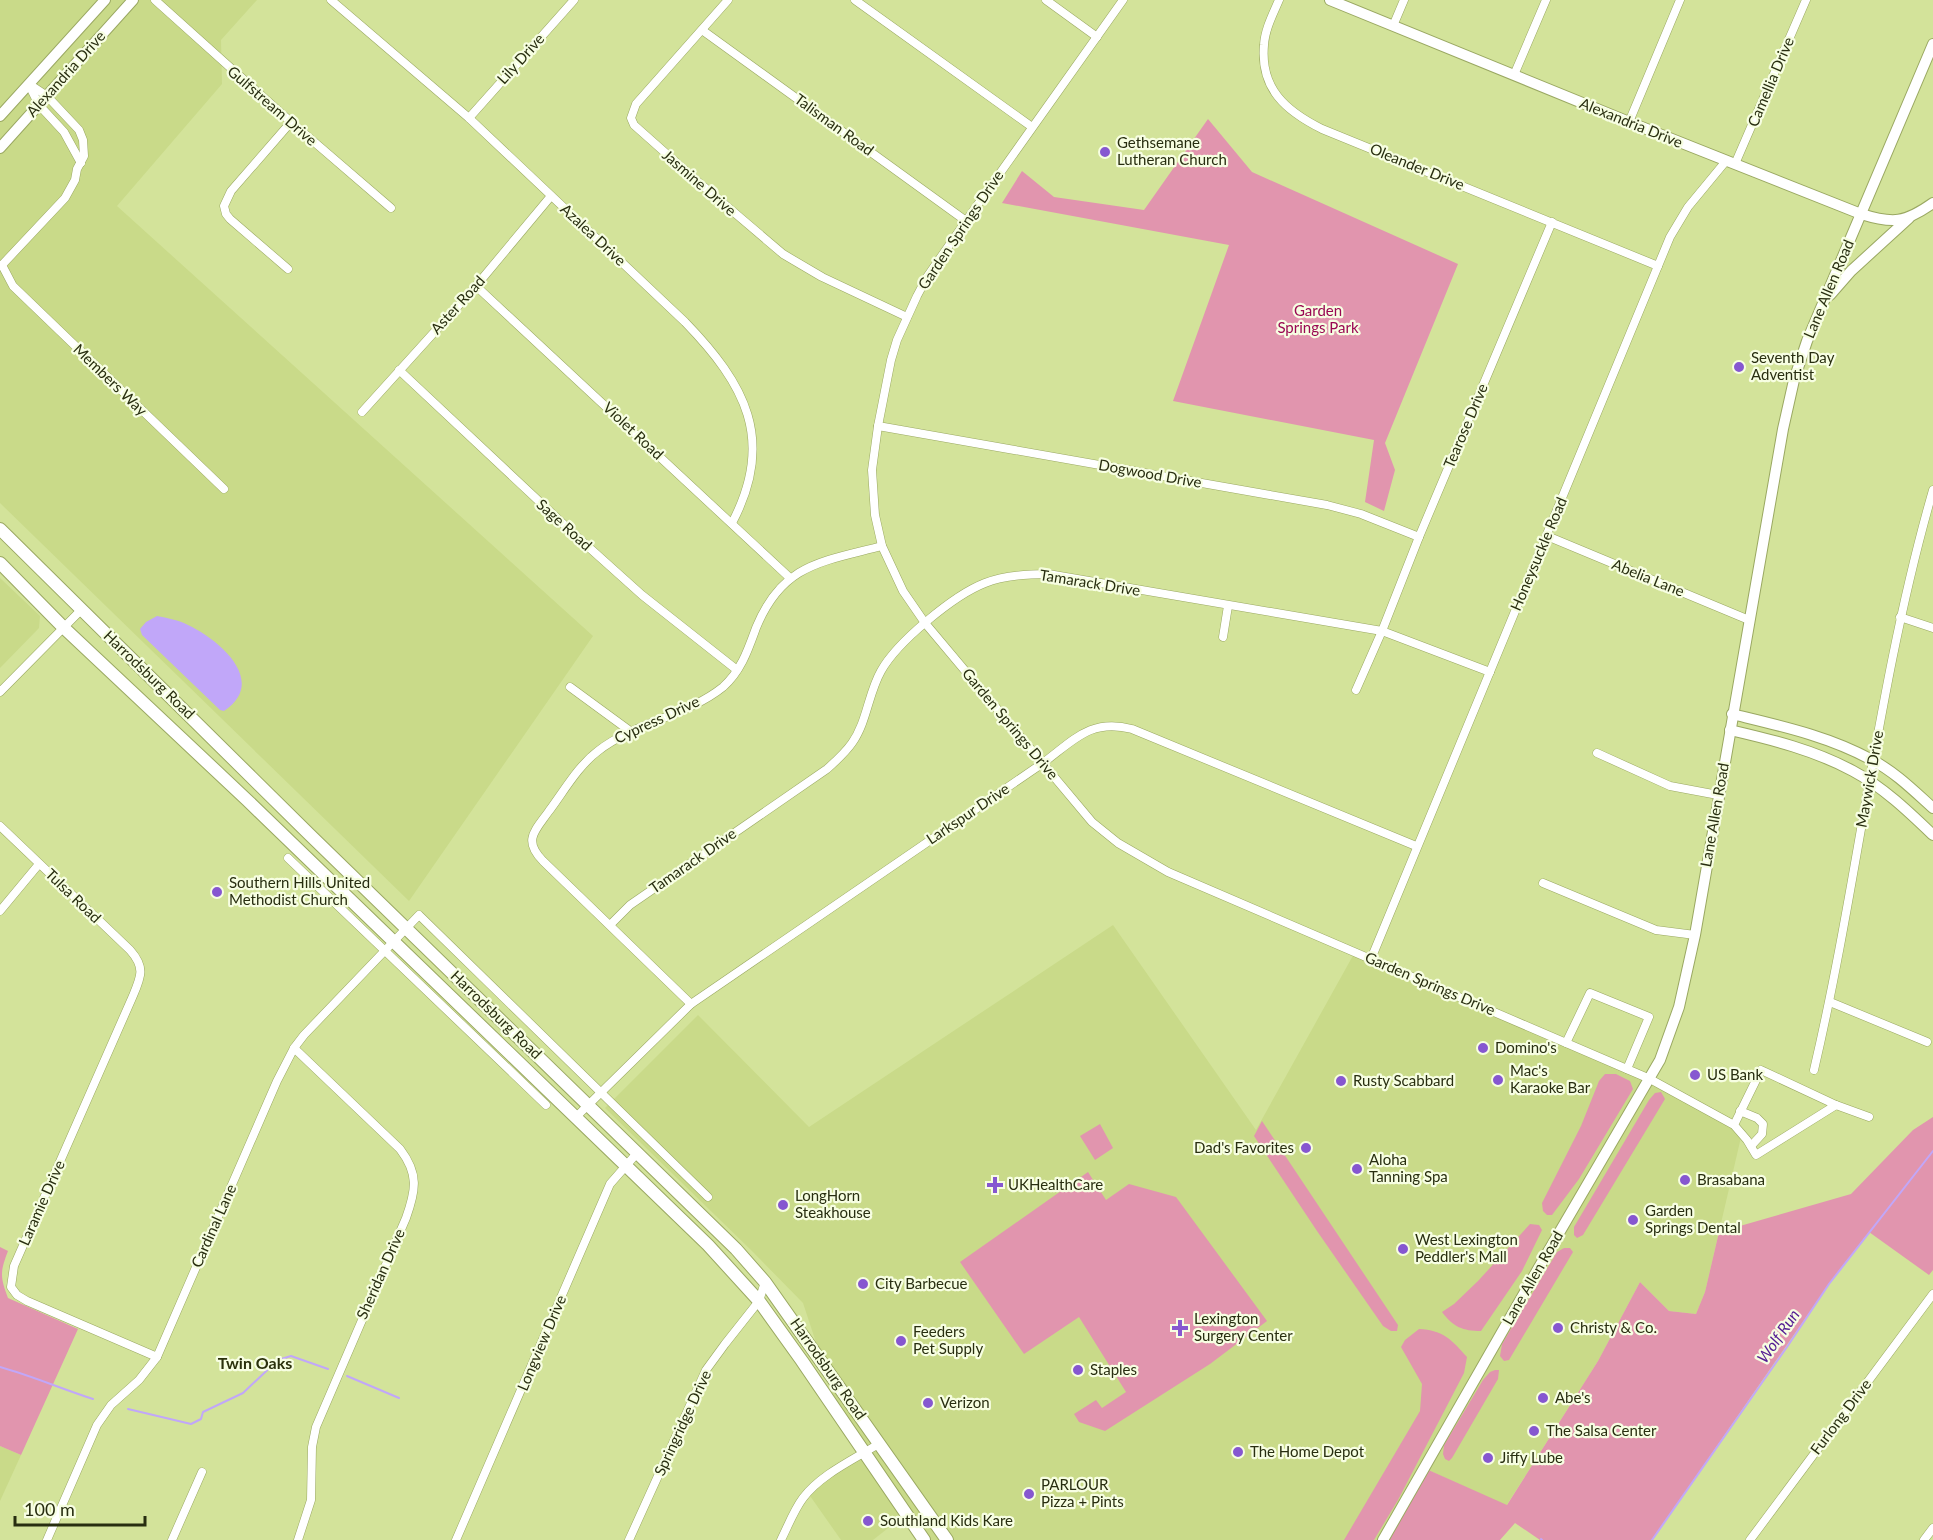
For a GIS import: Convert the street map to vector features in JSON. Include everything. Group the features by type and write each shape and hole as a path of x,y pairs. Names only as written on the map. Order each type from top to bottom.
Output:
{"main road":[{"name":"Alexandria Drive","path":"0,116 105,0"},
{"name":"Alexandria Drive","path":"0,148 133,0"},
{"name":"Alexandria Drive","path":"1329,0 1861,214 1886,221 1902,221 1933,203"},
{"name":"Lane Allen Road","path":"1383,1540 1532,1278 1660,1060 1679,1007 1695,935 1732,714 1783,429 1794,380 1823,302 1933,44"},
{"path":"1823,302 1851,271 1909,218"},
{"name":"Harrodsburg Road","path":"0,529 727,1240 765,1282 947,1540"},
{"name":"Harrodsburg Road","path":"0,563 63,627 708,1245 759,1301 802,1360 924,1540"},
{"path":"1732,714 1804,731 1873,760 1933,808"},
{"path":"1730,730 1776,740 1809,751 1855,772 1896,802 1933,835"}],"street":[{"name":"Gulfstream Drive","path":"155,0 391,208"},
{"name":"Azalea Drive","path":"331,0 469,118 686,322 713,351 736,387 751,423 753,450 749,482 743,503 732,523"},
{"name":"Lily Drive","path":"469,118 574,0"},
{"name":"Jasmine Drive","path":"729,0 636,104 631,118 634,125 704,188 783,254 835,284 907,317"},
{"path":"855,0 1032,127"},
{"path":"1046,0 1097,37"},
{"name":"Garden Springs Drive","path":"1123,0 927,277 907,317 891,360 873,452 871,485 882,546 903,591 926,623 1092,822 1118,843 1168,872 1650,1079 1734,1125"},
{"name":"Oleander Drive","path":"1279,0 1264,43 1264,58 1274,91 1289,110 1322,129 1658,266"},
{"path":"1393,26 1404,0"},
{"path":"1514,75 1546,0"},
{"path":"1629,122 1680,0"},
{"name":"Camellia Drive","path":"1731,162 1806,0"},
{"name":"Talisman Road","path":"702,30 966,220"},
{"path":"29,84 47,96 79,130 85,149 81,163"},
{"path":"29,84 39,105 64,132 81,163"},
{"path":"288,269 230,219 224,206 231,191 291,122"},
{"name":"Honeysuckle Road","path":"1371,959 1670,237 1688,207 1731,162"},
{"name":"Members Way","path":"81,163 65,198 2,265 13,286 224,489"},
{"name":"Aster Road","path":"363,412 476,286 551,196"},
{"name":"Tearose Drive","path":"1356,690 1552,222"},
{"name":"Violet Road","path":"476,286 790,578"},
{"name":"Sage Road","path":"399,370 642,595 737,670"},
{"name":"Dogwood Drive","path":"878,426 1328,505 1348,510 1419,537"},
{"name":"Maywick Drive","path":"1814,1070 1830,1002 1900,617 1933,493"},
{"name":"Abelia Lane","path":"1547,536 1749,620"},
{"name":"Cypress Drive","path":"691,1004 543,861 533,850 532,841 539,825 596,752 630,731 704,698 723,686 737,670 748,651 768,603 790,578 827,561 882,546"},
{"name":"Tamarack Drive","path":"610,925 630,905 827,769 844,754 859,733 881,670 896,650 926,623 972,588 987,582 1028,574 1067,577 1382,631 1490,672"},
{"path":"1223,637 1228,606"},
{"path":"0,692 82,609"},
{"path":"1900,617 1933,628"},
{"path":"570,687 630,731"},
{"name":"Larkspur Drive","path":"575,1118 691,1004 1082,734 1094,728 1120,726 1154,738 1416,846"},
{"path":"1598,753 1670,786 1718,795"},
{"name":"Tulsa Road","path":"0,826 130,950 141,969"},
{"path":"288,858 546,1105"},
{"path":"0,911 39,864"},
{"path":"1543,883 1656,930 1695,935"},
{"path":"407,929 418,915 708,1197"},
{"name":"Cardinal Lane","path":"47,1540 97,1425 111,1405 139,1380 157,1357 294,1048 319,1019 407,929"},
{"name":"Laramie Drive","path":"141,969 132,998 15,1266 11,1281 12,1290 27,1301 157,1357"},
{"path":"1566,1043 1590,993 1649,1017 1627,1069"},
{"path":"1830,1002 1927,1042"},
{"name":"Sheridan Drive","path":"294,1048 400,1149 409,1160 415,1190 406,1218 316,1427 312,1447 311,1500 298,1540"},
{"path":"1836,1105 1756,1155 1734,1125 1761,1070 1869,1118"},
{"path":"1740,1111 1757,1118 1763,1124 1762,1134 1751,1146"},
{"name":"Longview Drive","path":"456,1540 610,1184 638,1152"},
{"name":"Springridge Drive","path":"629,1540 706,1370 759,1301 765,1282"},
{"name":"Furlong Drive","path":"1750,1540 1933,1294"},
{"path":"781,1540 802,1499 812,1488 880,1443"},
{"path":"172,1540 202,1472"},
{"path":"1924,1540 1933,1528"}],"shaded area":[{"path":"0,0 257,0 221,40 222,84 117,206 593,636 409,901 0,503"},
{"path":"0,578 40,616 39,628 0,668"},
{"path":"157,616 173,619 200,631 224,650 234,662 240,674 242,687 237,699 224,711 220,710 142,635 140,629 146,622"},
{"path":"1113,925 1256,1130 1355,952 1650,1079 1742,1133 1705,1292 1696,1314 1669,1311 1640,1282 1598,1361 1506,1506 1424,1468 1383,1540 923,1540 906,1514 873,1540 841,1540 808,1493 864,1453 842,1421 803,1303 605,1108 698,1015 809,1127"},
{"path":"0,1446 21,1455 0,1501"}],"green space":[{"name":"Garden Springs Park","path":"1208,119 1252,172 1458,264 1385,443 1395,470 1384,511 1365,502 1374,440 1173,401 1229,245 1002,203 1022,171 1054,197 1144,210"},
{"path":"1605,1074 1616,1074 1630,1081 1633,1089 1579,1179 1552,1215 1547,1215 1543,1211 1542,1203 1581,1126 1599,1081"},
{"path":"1661,1092 1665,1099 1583,1235 1577,1238 1574,1235 1574,1227 1649,1100 1655,1093"},
{"path":"1933,1117 1933,1270 1929,1275 1869,1232 1829,1284 1652,1540 1540,1540 1515,1523 1500,1540 1383,1540 1424,1468 1507,1505 1598,1361 1640,1282 1669,1311 1696,1314 1705,1292 1719,1232 1851,1194 1913,1130"},
{"path":"1262,1121 1398,1325 1397,1331 1391,1331 1383,1326 1254,1136"},
{"path":"1100,1124 1113,1148 1095,1160 1080,1136"},
{"path":"1088,1172 1106,1200 1129,1184 1176,1197 1267,1321 1210,1364 1105,1431 1079,1422 1074,1414 1096,1400 1102,1408 1126,1392 1079,1317 1024,1354 960,1262"},
{"path":"1530,1224 1539,1225 1542,1230 1522,1271 1481,1331 1454,1325 1442,1312 1478,1281"},
{"path":"0,1247 8,1251 2,1274 8,1298 78,1329 21,1455 0,1446"},
{"path":"1570,1248 1573,1252 1509,1360 1504,1361 1500,1356 1502,1344 1557,1252"},
{"path":"1419,1329 1435,1331 1457,1346 1467,1357 1464,1373 1398,1500 1374,1540 1344,1540 1420,1411 1422,1384 1401,1347 1405,1340"},
{"path":"1495,1370 1499,1370 1498,1379 1452,1458 1449,1461 1445,1459 1444,1445 1483,1380"}],"waterway":[{"name":"Wolf Run","path":"1652,1540 1829,1284 1933,1151"},
{"path":"128,1409 191,1424 201,1419 203,1412 243,1393 278,1360 291,1356 328,1369"},
{"path":"0,1367 93,1399"},
{"path":"347,1376 399,1398"}],"place":[{"name":"Gethsemane Lutheran Church","path":"1105,152"},
{"name":"Seventh Day Adventist","path":"1739,367"},
{"name":"Southern Hills United Methodist Church","path":"217,892"},
{"name":"Domino's","path":"1483,1048"},
{"name":"US Bank","path":"1695,1075"},
{"name":"Mac's Karaoke Bar","path":"1498,1080"},
{"name":"Rusty Scabbard","path":"1341,1081"},
{"name":"Dad's Favorites","path":"1306,1148"},
{"name":"Aloha Tanning Spa","path":"1357,1169"},
{"name":"Brasabana","path":"1685,1180"},
{"name":"UKHealthCare","path":"995,1185"},
{"name":"LongHorn Steakhouse","path":"783,1205"},
{"name":"Garden Springs Dental","path":"1633,1220"},
{"name":"West Lexington Peddler's Mall","path":"1403,1249"},
{"name":"City Barbecue","path":"863,1284"},
{"name":"Lexington Surgery Center","path":"1180,1328"},
{"name":"Christy & Co.","path":"1558,1328"},
{"name":"Feeders Pet Supply","path":"901,1341"},
{"name":"Staples","path":"1078,1370"},
{"name":"Abe's","path":"1543,1398"},
{"name":"Verizon","path":"928,1403"},
{"name":"The Salsa Center","path":"1534,1431"},
{"name":"The Home Depot","path":"1238,1452"},
{"name":"Jiffy Lube","path":"1488,1458"},
{"name":"PARLOUR Pizza + Pints","path":"1029,1494"},
{"name":"Southland Kids Kare","path":"868,1521"}],"district":[{"name":"Twin Oaks","path":"255,1363"}]}
